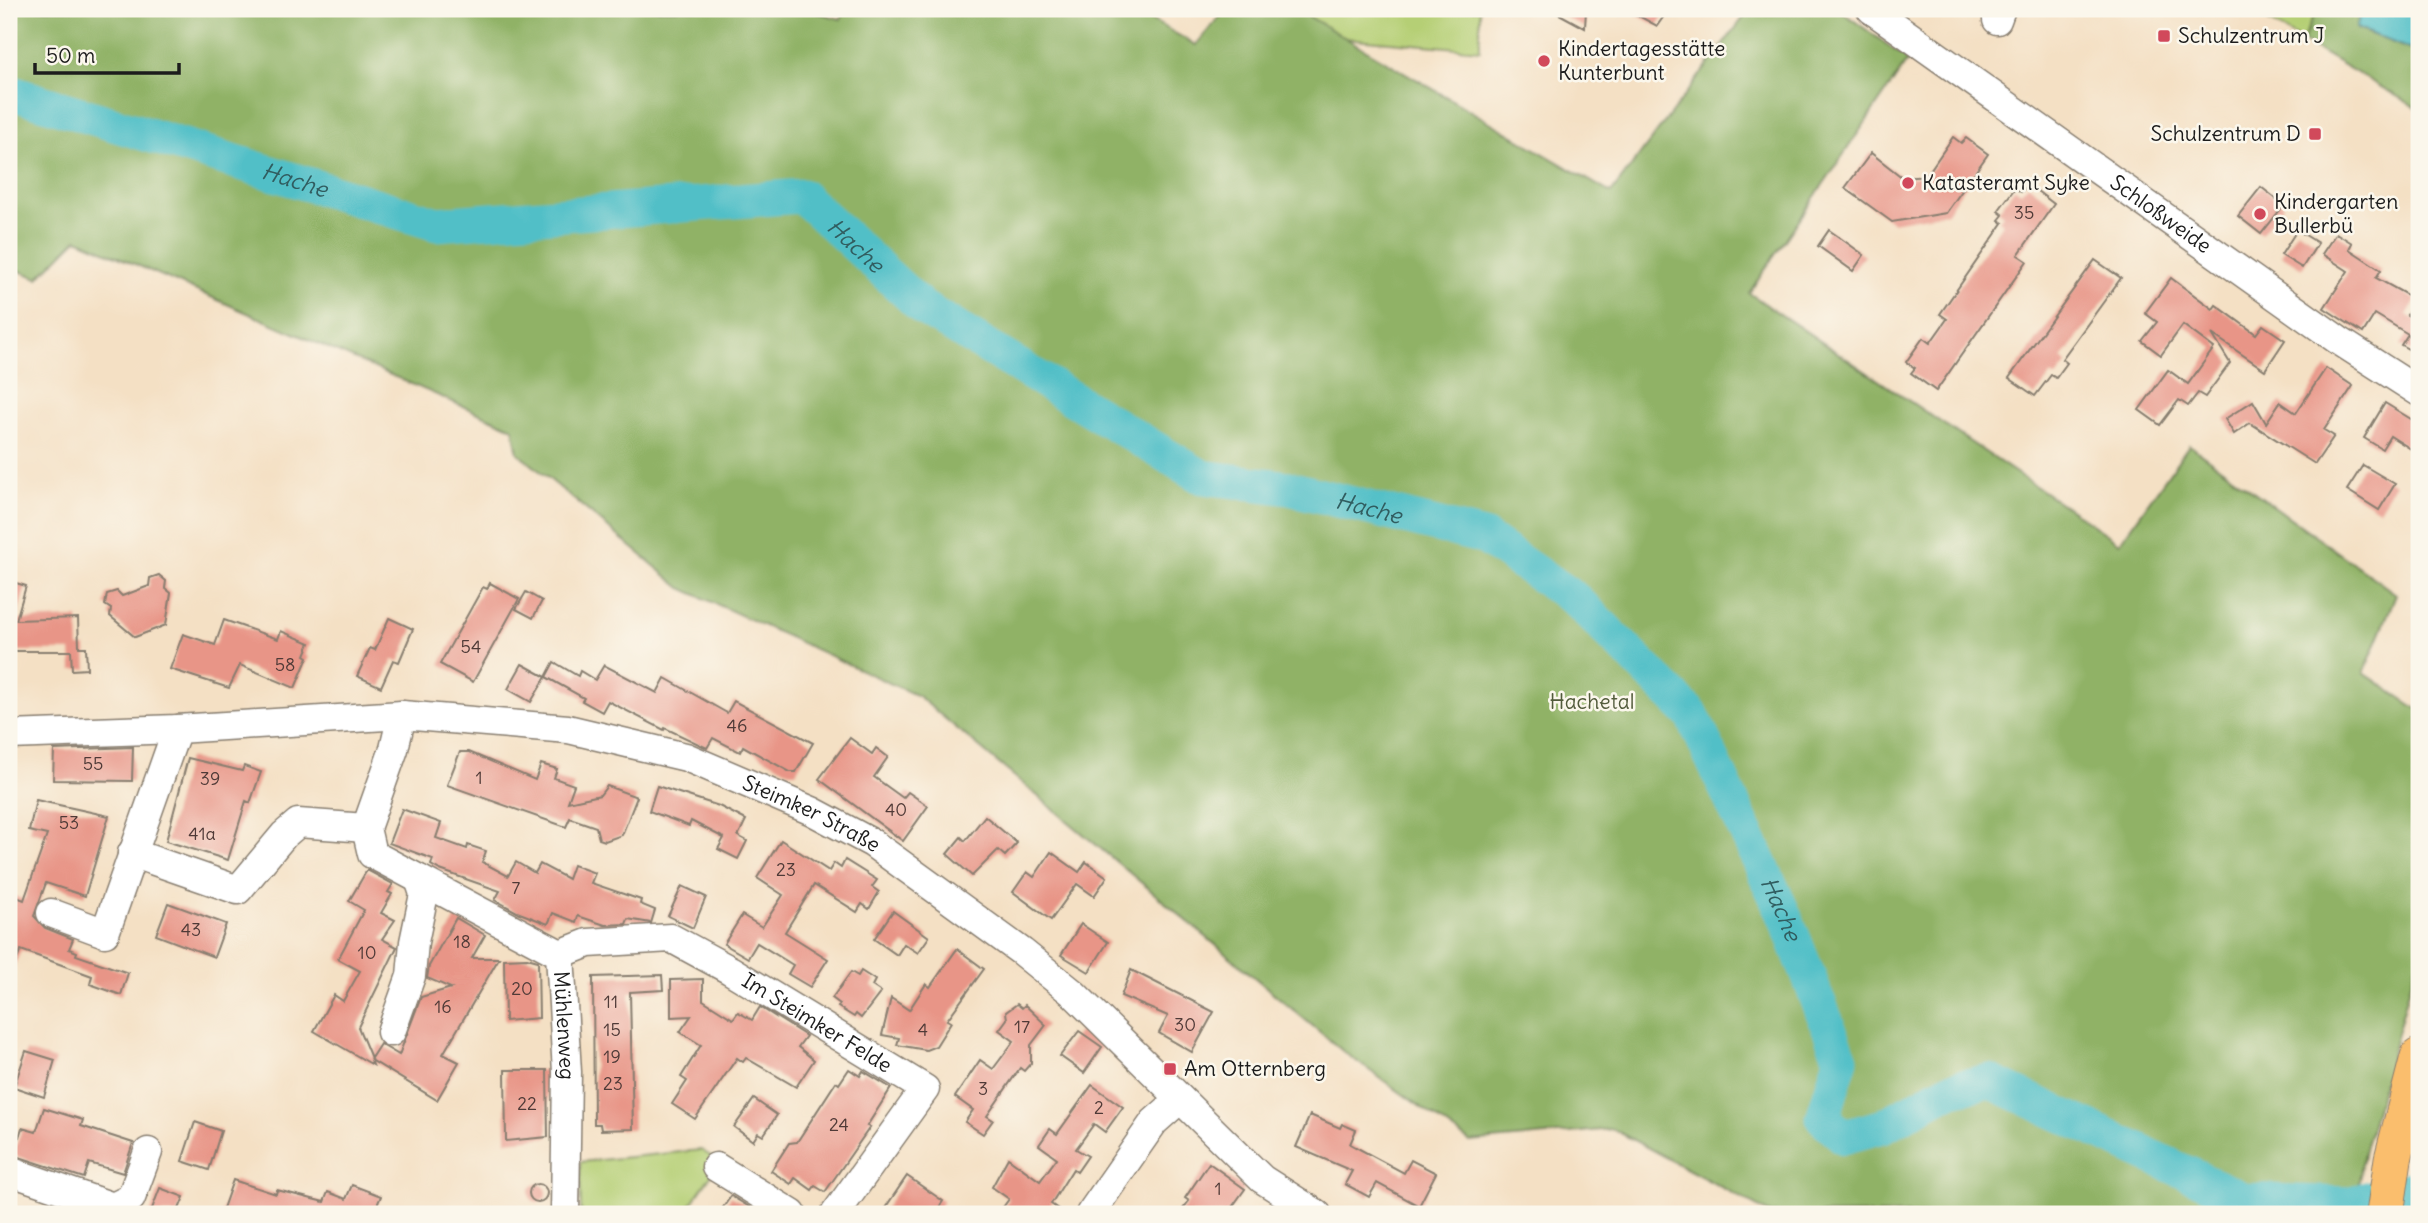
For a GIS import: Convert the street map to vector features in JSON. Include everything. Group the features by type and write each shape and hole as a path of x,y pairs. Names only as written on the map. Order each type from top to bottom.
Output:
{"main road":[{"path":"2385,1213 2393,1159 2419,1057"}],"street":[{"name":"Schloßweide","path":"1871,9 2338,340 2419,392"},
{"name":"Steimker Straße","path":"9,735 177,729 402,715 568,729 686,757 812,811 872,843 1022,952 1074,994 1262,1179 1317,1214"},
{"path":"132,853 239,890 284,835 298,823 366,828 402,715"},
{"path":"51,913 104,933 177,729"},
{"name":"Mühlenweg","path":"366,828 372,854 560,954 567,1072 565,1214"},
{"path":"391,1032 411,976 414,942 424,894 419,879"},
{"name":"Im Steimker Felde","path":"560,954 588,943 671,938 730,970 925,1089 835,1214"},
{"path":"1090,1214 1154,1122 1180,1099"},
{"path":"9,1171 113,1207 131,1198 148,1152"},
{"path":"716,1167 792,1214"}],"green space":[{"name":"Hachetal","path":"9,9 805,9 841,19 847,9 1132,9 1196,45 1226,9 1296,9 1611,193 1750,9 1838,9 1908,60 1749,293 2120,543 2189,445 2396,594 2364,673 2419,710 2419,954 2364,1153 2353,1214 1771,1214 1613,1129 1470,1142 1345,1053 918,696 681,588 518,453 513,428 77,239 38,278 9,267"},
{"path":"1263,9 1480,9 1480,50 1264,31"},
{"path":"2249,9 2317,9 2302,41"},
{"path":"2317,9 2362,9 2357,29 2419,53 2419,109 2302,41"},
{"path":"701,1150 720,1162 684,1214 581,1214 580,1162"}],"water":[{"path":"2362,9 2419,9 2419,53 2356,28"}],"building":[{"path":"1550,9 1586,9 1585,28"},
{"path":"1626,9 1669,9 1657,26"},
{"name":"Katasteramt Syke","path":"1953,137 1961,143 1966,138 1988,154 1946,213 1892,222 1845,188 1871,153 1903,178 1926,176"},
{"path":"2028,184 2054,204 2018,255 2027,261 1936,391 1911,373 1915,368 1906,362 1923,338 1930,343 1947,319 1940,314 2003,223 1999,220 2003,215 1998,211 2015,188 2021,192"},
{"path":"2261,187 2284,205 2261,234 2238,216"},
{"path":"1829,230 1864,255 1853,271 1818,246"},
{"path":"2297,230 2318,243 2302,268 2281,255"},
{"path":"2336,233 2352,243 2349,249 2381,270 2376,278 2416,300 2407,315 2416,320 2419,316 2419,355 2401,345 2408,334 2375,314 2363,333 2324,308 2348,271 2322,254"},
{"path":"2095,260 2121,278 2062,359 2067,363 2056,378 2051,375 2035,396 2009,378"},
{"path":"2171,278 2213,309 2216,305 2256,334 2263,325 2285,340 2265,370 2212,334 2230,363 2205,397 2198,393 2188,406 2179,400 2160,425 2139,410 2168,370 2188,384 2214,348 2183,325 2161,355 2142,341 2157,322 2145,313"},
{"path":"2326,368 2353,386 2324,430 2334,436 2315,464 2250,423 2234,434 2225,419 2253,401 2266,423 2280,402 2296,413"},
{"path":"2385,403 2419,424 2419,454 2390,436 2382,449 2364,438"},
{"path":"2363,465 2395,484 2379,510 2347,490"},
{"path":"159,575 166,581 165,588 171,593 166,625 135,637 110,616 111,609 105,605 107,594 117,591 122,596 149,586 150,578"},
{"path":"9,581 26,586 16,620 78,618 79,647 86,647 87,669 72,670 71,651 9,651"},
{"path":"490,583 519,599 473,682 440,664 483,587 487,589"},
{"path":"526,592 542,601 533,618 516,609"},
{"path":"389,618 413,629 399,662 393,660 381,687 357,676 370,648 375,650"},
{"path":"224,620 278,639 281,631 310,643 305,655 308,657 295,688 240,665 229,688 170,669 183,634 215,645"},
{"path":"554,662 578,676 580,671 595,680 604,665 657,693 665,678 727,713 734,701 813,743 796,772 790,772 743,746 740,752 713,738 707,748 665,728 664,730 608,701 602,712 582,701 584,698 546,677"},
{"path":"522,664 546,677 531,702 508,689"},
{"path":"850,738 872,754 876,748 888,757 874,777 903,798 908,792 928,806 903,841 819,779"},
{"path":"133,747 132,781 53,780 54,750"},
{"path":"460,752 469,752 535,780 541,764 557,769 554,778 574,785 568,802 600,795 607,786 637,797 622,835 605,841 599,839 596,827 570,818 566,827 447,785"},
{"path":"188,758 242,771 244,766 261,772 250,803 246,801 228,860 166,841"},
{"path":"657,786 719,806 746,820 738,836 747,841 738,859 718,849 724,838 691,821 689,826 649,811"},
{"path":"36,800 109,816 85,896 46,883 34,916 45,928 73,939 69,949 77,952 76,955 128,973 121,995 90,984 92,976 21,950 9,978 9,894 24,900 47,835 29,831"},
{"path":"402,809 441,823 436,838 467,849 468,845 486,851 482,862 508,876 516,862 535,873 540,864 568,879 573,865 595,873 591,883 641,900 640,904 655,910 651,923 628,919 626,924 605,925 578,916 576,922 553,913 548,924 517,912 495,900 500,891 440,870 431,865 433,859 389,843"},
{"path":"985,816 1017,843 1005,856 998,850 972,876 947,854 961,837 965,841"},
{"path":"781,840 829,871 834,863 841,868 845,860 877,880 872,887 879,892 869,909 862,904 857,912 814,885 785,932 828,959 810,987 788,974 793,965 757,943 748,958 724,944 742,915 762,927 783,895 757,878"},
{"path":"1051,852 1079,872 1086,862 1107,877 1094,896 1077,884 1051,920 1013,892 1027,872 1034,877"},
{"path":"367,870 393,884 388,892 392,894 381,913 395,920 382,939 397,947 358,1027 371,1058 380,1044 399,1055 421,997 451,988 427,978 429,966 456,918 485,935 472,958 499,958 443,1054 459,1062 437,1100 371,1060 373,1065 314,1031 334,995 343,1001 360,971 338,959 364,910 349,901"},
{"path":"682,886 706,897 693,928 668,916"},
{"path":"168,903 226,924 214,957 156,935"},
{"path":"893,911 929,937 918,953 904,944 897,955 874,939"},
{"path":"1081,924 1108,942 1089,972 1061,955"},
{"path":"957,949 984,969 947,1020 951,1022 936,1046 926,1050 897,1045 899,1038 882,1035 891,998 909,1010 926,984 930,987"},
{"path":"527,958 538,961 539,1018 505,1021 504,959"},
{"path":"1131,970 1214,1012 1192,1052 1159,1033 1168,1016 1121,996"},
{"path":"861,971 875,980 872,986 881,992 861,1018 856,1014 854,1017 838,1007 840,1004 832,998 851,972 858,976"},
{"path":"662,975 663,990 630,992 633,1129 601,1130 600,1124 594,1124 593,977"},
{"path":"703,979 703,1000 733,1019 738,1012 752,1020 760,1007 806,1036 798,1047 814,1060 796,1087 746,1058 743,1062 737,1058 695,1119 672,1104 687,1081 681,1077 701,1045 680,1032 691,1016 671,1017 671,980"},
{"path":"1017,1004 1022,1008 1025,1005 1046,1025 1031,1045 1031,1063 1024,1071 1020,1068 987,1116 993,1120 983,1134 965,1122 973,1110 955,1097 980,1060 993,1069 1014,1041 999,1030 1007,1019 1006,1012"},
{"path":"1079,1031 1102,1047 1084,1073 1060,1056"},
{"path":"26,1051 55,1060 44,1097 14,1087"},
{"path":"849,1069 860,1076 863,1071 891,1088 867,1126 870,1127 825,1192 815,1186 812,1190 795,1178 791,1184 771,1171 789,1143 797,1142 836,1082 839,1084"},
{"path":"505,1070 547,1070 548,1137 506,1141"},
{"path":"1092,1085 1123,1107 1105,1132 1094,1124 1076,1149 1088,1156 1077,1172 1073,1169 1051,1204 1065,1214 998,1214 1009,1199 992,1187 1008,1158 1040,1181 1057,1158 1039,1145 1050,1129 1057,1134"},
{"path":"754,1099 777,1115 763,1136 758,1133 753,1141 734,1127"},
{"path":"44,1108 83,1120 81,1126 133,1143 123,1173 89,1163 84,1178 13,1155 22,1128 36,1132"},
{"path":"1310,1115 1340,1128 1342,1124 1356,1130 1350,1144 1404,1173 1411,1160 1436,1173 1419,1206 1377,1183 1369,1197 1345,1184 1352,1171 1296,1147"},
{"path":"195,1122 221,1131 209,1170 182,1161"},
{"path":"1209,1163 1245,1189 1227,1214 1179,1214 1189,1201 1185,1198"},
{"path":"907,1176 943,1201 935,1214 881,1214"},
{"path":"233,1180 276,1194 277,1190 324,1202 328,1192 346,1199 352,1185 381,1196 375,1210 381,1214 221,1214"},
{"path":"538,1184 544,1187 547,1193 544,1199 538,1202 532,1199 529,1193 532,1187"},
{"path":"160,1188 184,1197 177,1214 150,1214"},
{"path":"731,1196 761,1214 730,1214 722,1209"}],"waterway":[{"name":"Hache","path":"9,92 437,224 802,196 923,308 1202,477 1289,488 1484,537 1576,600 1692,715 1786,919 1841,1059 1823,1118 1844,1137 1883,1126 1948,1090 1989,1081 2245,1200 2347,1204 2419,1186"}],"place":[{"name":"Schulzentrum J","path":"2164,36"},
{"name":"Kindertagesstätte Kunterbunt","path":"1544,61"},
{"name":"Schulzentrum D","path":"2315,134"},
{"name":"Katasteramt Syke","path":"1908,183"},
{"name":"Kindergarten Bullerbü","path":"2260,214"},
{"name":"Am Otternberg","path":"1170,1069"}]}
